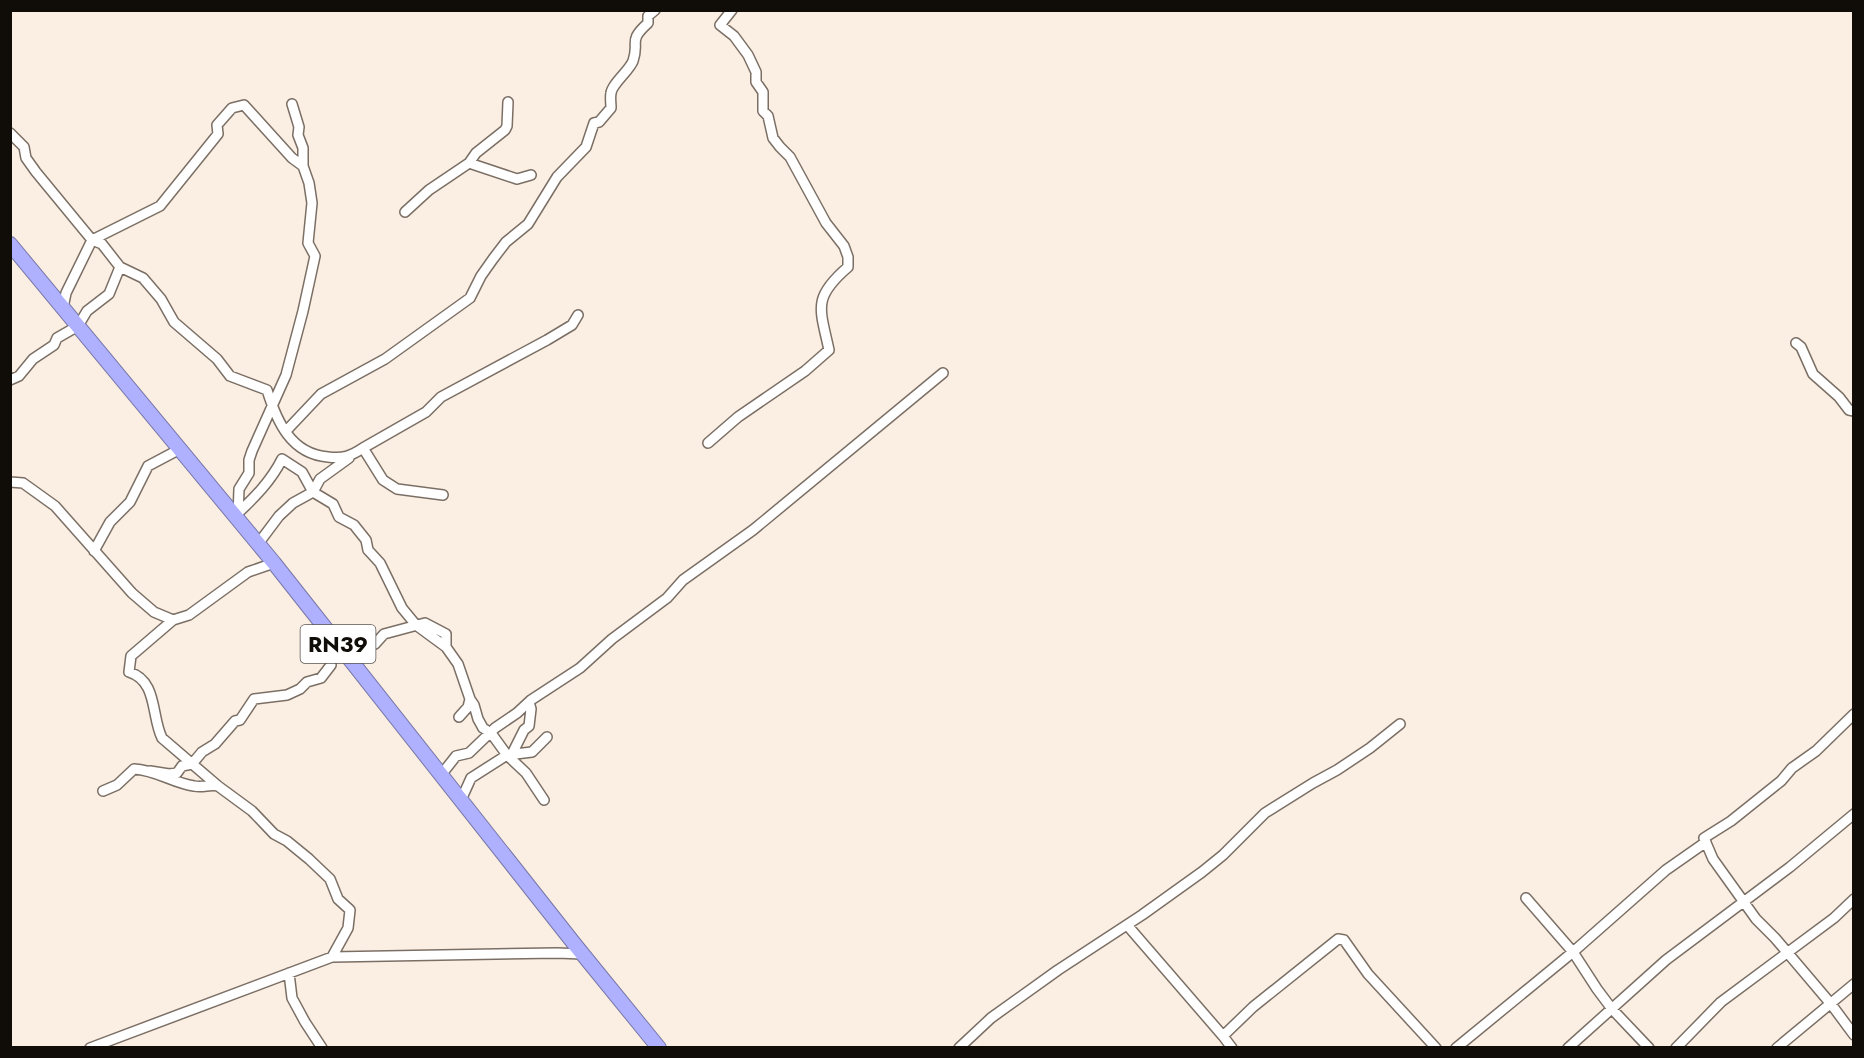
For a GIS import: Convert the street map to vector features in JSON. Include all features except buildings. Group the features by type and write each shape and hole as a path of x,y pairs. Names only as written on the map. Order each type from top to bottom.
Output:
{"highway":[{"name":"RN39","path":"10,244 240,519 441,776 659,1047"}],"street":[{"path":"286,431 321,394 385,359 470,298 481,276 506,243 528,224 557,177 586,147 594,123 599,122 611,108 611,91 632,63 635,50 633,39 648,23 648,16 655,10"},
{"path":"708,443 738,417 806,370 829,350 820,311 822,298 831,281 848,267 848,257 844,246 826,223 790,157 773,138 768,116 763,111 763,92 756,82 756,72 748,55 734,36 720,25 732,10"},
{"path":"405,212 429,190 469,163 476,153 505,130 507,102"},
{"path":"240,519 238,489 249,473 249,460 286,375 315,256 308,243 312,203 309,183 303,166 303,148 292,104"},
{"path":"63,308 66,293 92,240 160,206 218,134 217,125 232,108 244,105 292,158 303,166"},
{"path":"10,133 24,147 26,158 36,172 92,240 102,244 120,267 143,279 161,299 174,322 217,359 230,376 267,390 286,431 300,449 314,456 349,458"},
{"path":"469,163 517,180 531,175"},
{"path":"10,380 19,376 33,359 54,345 57,338 78,326 87,311 110,294 120,267"},
{"path":"258,544 293,502 313,492 320,479 349,458 426,412 441,397 572,325 578,315"},
{"path":"1796,343 1801,347 1813,374 1839,397 1849,410 1854,411"},
{"path":"441,776 456,756 469,753 529,702 561,678 579,668 612,639 667,598 683,580 753,530 943,373"},
{"path":"363,448 383,480 397,489 443,495"},
{"path":"94,551 110,522 130,502 148,466 180,449"},
{"path":"240,519 275,475 282,459 302,472 313,492 333,504 339,517 354,525 366,540 368,550 380,563 402,608 416,625 446,647 458,664 483,728 514,754 544,800"},
{"path":"10,482 23,483 55,506 132,593 154,612 173,620"},
{"path":"274,563 248,572 189,615 173,620 131,656 129,672 138,677 153,698 162,738 218,786 252,811 274,834 295,847 330,879 338,899 350,910 348,928 332,957"},
{"path":"351,660 356,650 375,644 384,634 416,625"},
{"path":"103,790 117,785 134,769 177,773 182,766 192,764 202,752 215,744 235,721 240,720 254,699 287,695 300,689 307,681 321,678 332,665"},
{"path":"459,717 468,707 470,699"},
{"path":"514,754 524,730 529,726 531,709 529,702"},
{"path":"1854,714 1816,751 1792,768 1781,781 1704,838 1713,859 1756,919 1831,1004 1854,1035"},
{"path":"959,1047 991,1018 1058,970 1128,925 1209,866 1265,813 1337,770 1400,724"},
{"path":"461,800 471,778 514,754 532,752 547,737"},
{"path":"150,771 169,780 196,787 218,786"},
{"path":"1568,1047 1666,960 1790,867 1854,814"},
{"path":"1456,1047 1573,952 1666,870 1706,842"},
{"path":"1526,898 1573,952 1612,1009 1649,1047"},
{"path":"1676,1047 1721,1002 1834,918 1854,899"},
{"path":"1128,925 1232,1047"},
{"path":"1223,1036 1253,1007 1338,939 1344,940 1368,974 1436,1047"},
{"path":"90,1047 332,957 557,952 583,954"},
{"path":"289,973 292,998 322,1047"},
{"path":"1777,1047 1854,984"}]}
